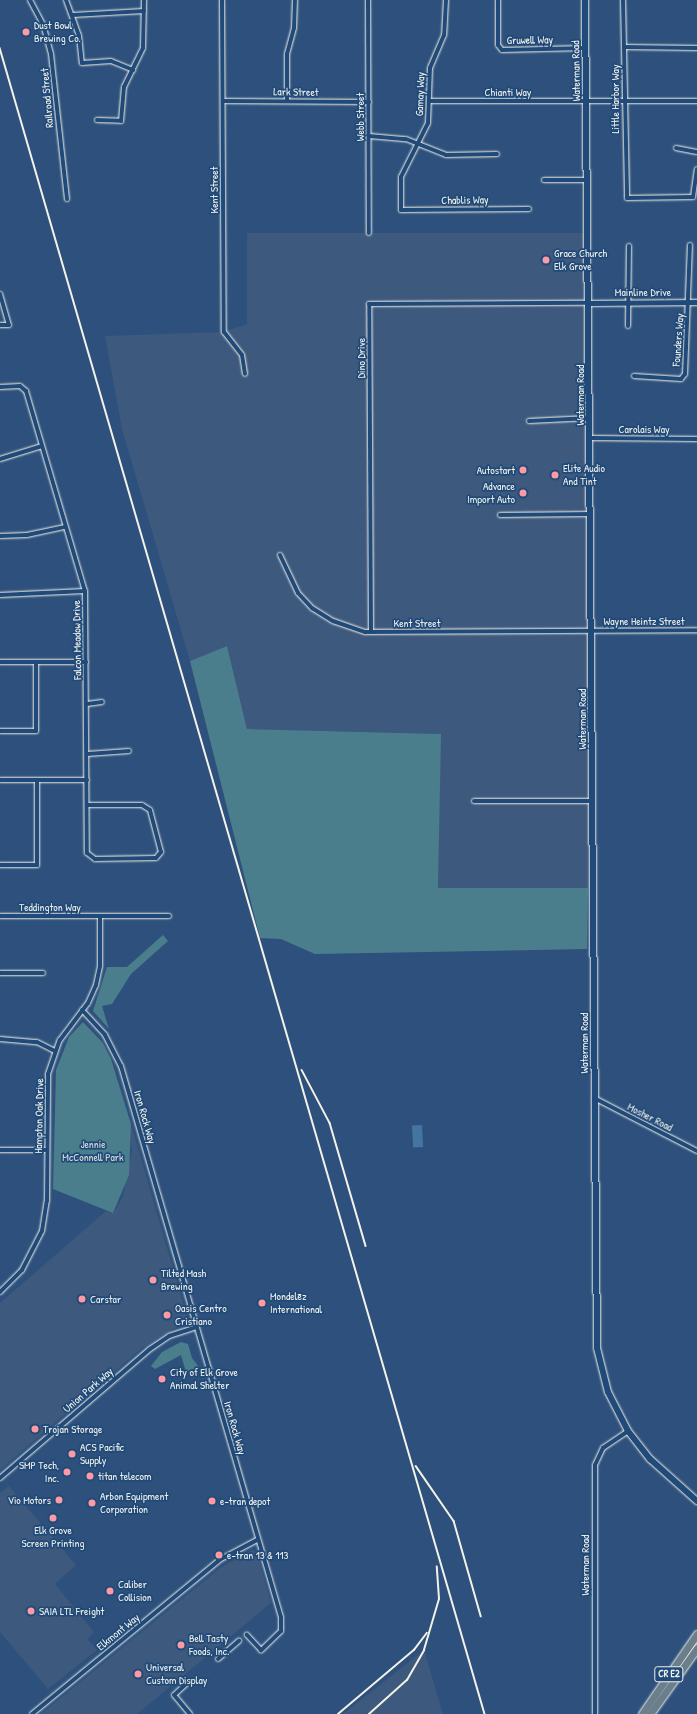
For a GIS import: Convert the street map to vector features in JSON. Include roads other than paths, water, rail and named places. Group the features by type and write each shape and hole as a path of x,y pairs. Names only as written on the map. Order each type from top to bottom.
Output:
{"main road":[{"name":"Waterman Road","path":"585,0 590,303 592,801 597,1348 608,1392 628,1431 650,1459 697,1501"},
{"name":"CR E2","path":"642,1714 697,1634"},
{"name":"CR E2","path":"650,1714 697,1648"}],"street":[{"name":"Railroad Street","path":"30,0 43,24 51,54 68,199"},
{"path":"66,0 73,15 82,63 111,61 133,70"},
{"path":"97,120 121,121 124,87 143,48 144,0"},
{"name":"Kent Street","path":"222,0 224,332 242,355 245,374"},
{"path":"287,101 287,54 294,28 295,0"},
{"name":"Webb Street","path":"368,0 369,234"},
{"name":"Gamay Way","path":"401,210 401,177 419,144 428,123 430,68 444,35 446,0"},
{"name":"Gruwell Way","path":"498,0 498,45 502,50 586,48"},
{"name":"Little Harbor Way","path":"623,0 623,100 627,198 693,197 697,169"},
{"path":"73,15 144,11"},
{"path":"624,47 697,48"},
{"name":"Lark Street","path":"223,101 369,102"},
{"name":"Chianti Way","path":"430,101 697,101"},
{"path":"369,136 397,136 446,155 497,154"},
{"path":"676,148 697,152"},
{"path":"544,180 588,180"},
{"name":"Chablis Way","path":"401,210 528,209"},
{"path":"690,245 690,302"},
{"path":"628,326 627,303 629,246"},
{"path":"0,294 9,325 0,325"},
{"name":"Founders Way","path":"634,376 682,379 685,374 690,302"},
{"name":"Mainline Drive","path":"590,303 697,302"},
{"name":"Dino Drive","path":"371,632 370,304 590,303"},
{"name":"Falcon Meadow Drive","path":"0,387 20,386 26,390 85,591 88,805 87,853 95,859 156,858 162,852 150,810 142,805 88,805"},
{"path":"529,421 590,418"},
{"name":"Carolais Way","path":"590,438 697,439"},
{"path":"0,459 42,446"},
{"path":"500,515 591,514"},
{"path":"0,536 27,535 65,527"},
{"name":"Kent Street","path":"280,555 298,593 312,608 341,624 371,632 591,630"},
{"path":"0,595 85,591"},
{"name":"Wayne Heintz Street","path":"591,630 697,630"},
{"path":"0,662 86,662"},
{"path":"0,731 36,731 36,662"},
{"path":"87,704 102,702"},
{"path":"87,754 129,751"},
{"path":"0,780 87,780"},
{"path":"0,864 37,864 37,780"},
{"path":"474,801 592,801"},
{"name":"Teddington Way","path":"0,916 169,916"},
{"name":"Hampton Oak Drive","path":"0,1292 22,1270 40,1238 46,1207 46,1092 54,1051 82,1010 99,976 100,916"},
{"path":"0,973 43,973"},
{"name":"Iron Rock Way","path":"82,1010 105,1035 121,1066 281,1617 281,1631 261,1650 248,1635"},
{"path":"0,1039 37,1042 54,1051"},
{"name":"Mosher Road","path":"594,1098 697,1151"},
{"path":"0,1150 47,1150"},
{"name":"Union Park Way","path":"0,1478 150,1350 169,1336 196,1327"},
{"name":"Waterman Road","path":"595,1714 595,1465 603,1448 628,1431"},
{"name":"Elkmont Way","path":"32,1714 221,1558 258,1540"},
{"path":"218,1659 239,1641"},
{"path":"186,1684 174,1695 190,1714"}],"railway":[{"path":"0,48 485,1714"},
{"path":"302,1070 330,1123 366,1246"},
{"path":"416,1466 454,1521 481,1616"},
{"path":"369,1714 407,1680 424,1650 439,1599 437,1567"},
{"path":"338,1714 414,1650 427,1633"}],"place":[{"name":"Dust Bowl Brewing Co.","path":"26,32"},
{"name":"Grace Church Elk Grove","path":"546,260"},
{"name":"Autostart","path":"523,470"},
{"name":"Elite Audio And Tint","path":"555,475"},
{"name":"Advance Import Auto","path":"523,493"},
{"name":"Tilted Mash Brewing","path":"153,1280"},
{"name":"Carstar","path":"82,1299"},
{"name":"Mondelēz International","path":"262,1303"},
{"name":"Oasis Centro Cristiano","path":"167,1315"},
{"name":"City of Elk Grove Animal Shelter","path":"162,1379"},
{"name":"Trojan Storage","path":"35,1429"},
{"name":"ACS Pacific Supply","path":"72,1454"},
{"name":"SMP Tech, Inc.","path":"67,1472"},
{"name":"titan telecom","path":"90,1476"},
{"name":"Vio Motors","path":"59,1500"},
{"name":"e-tran depot","path":"212,1501"},
{"name":"Arbon Equipment Corporation","path":"92,1503"},
{"name":"Elk Grove Screen Printing","path":"53,1518"},
{"name":"e-tran 13 & 113","path":"219,1555"},
{"name":"Caliber Collision","path":"110,1591"},
{"name":"SAIA LTL Freight","path":"31,1611"},
{"name":"Bell Tasty Foods, Inc.","path":"181,1645"},
{"name":"Universal Custom Display","path":"138,1674"}],"park label":[{"name":"Jennie McConnell Park","path":"93,1151"}]}
